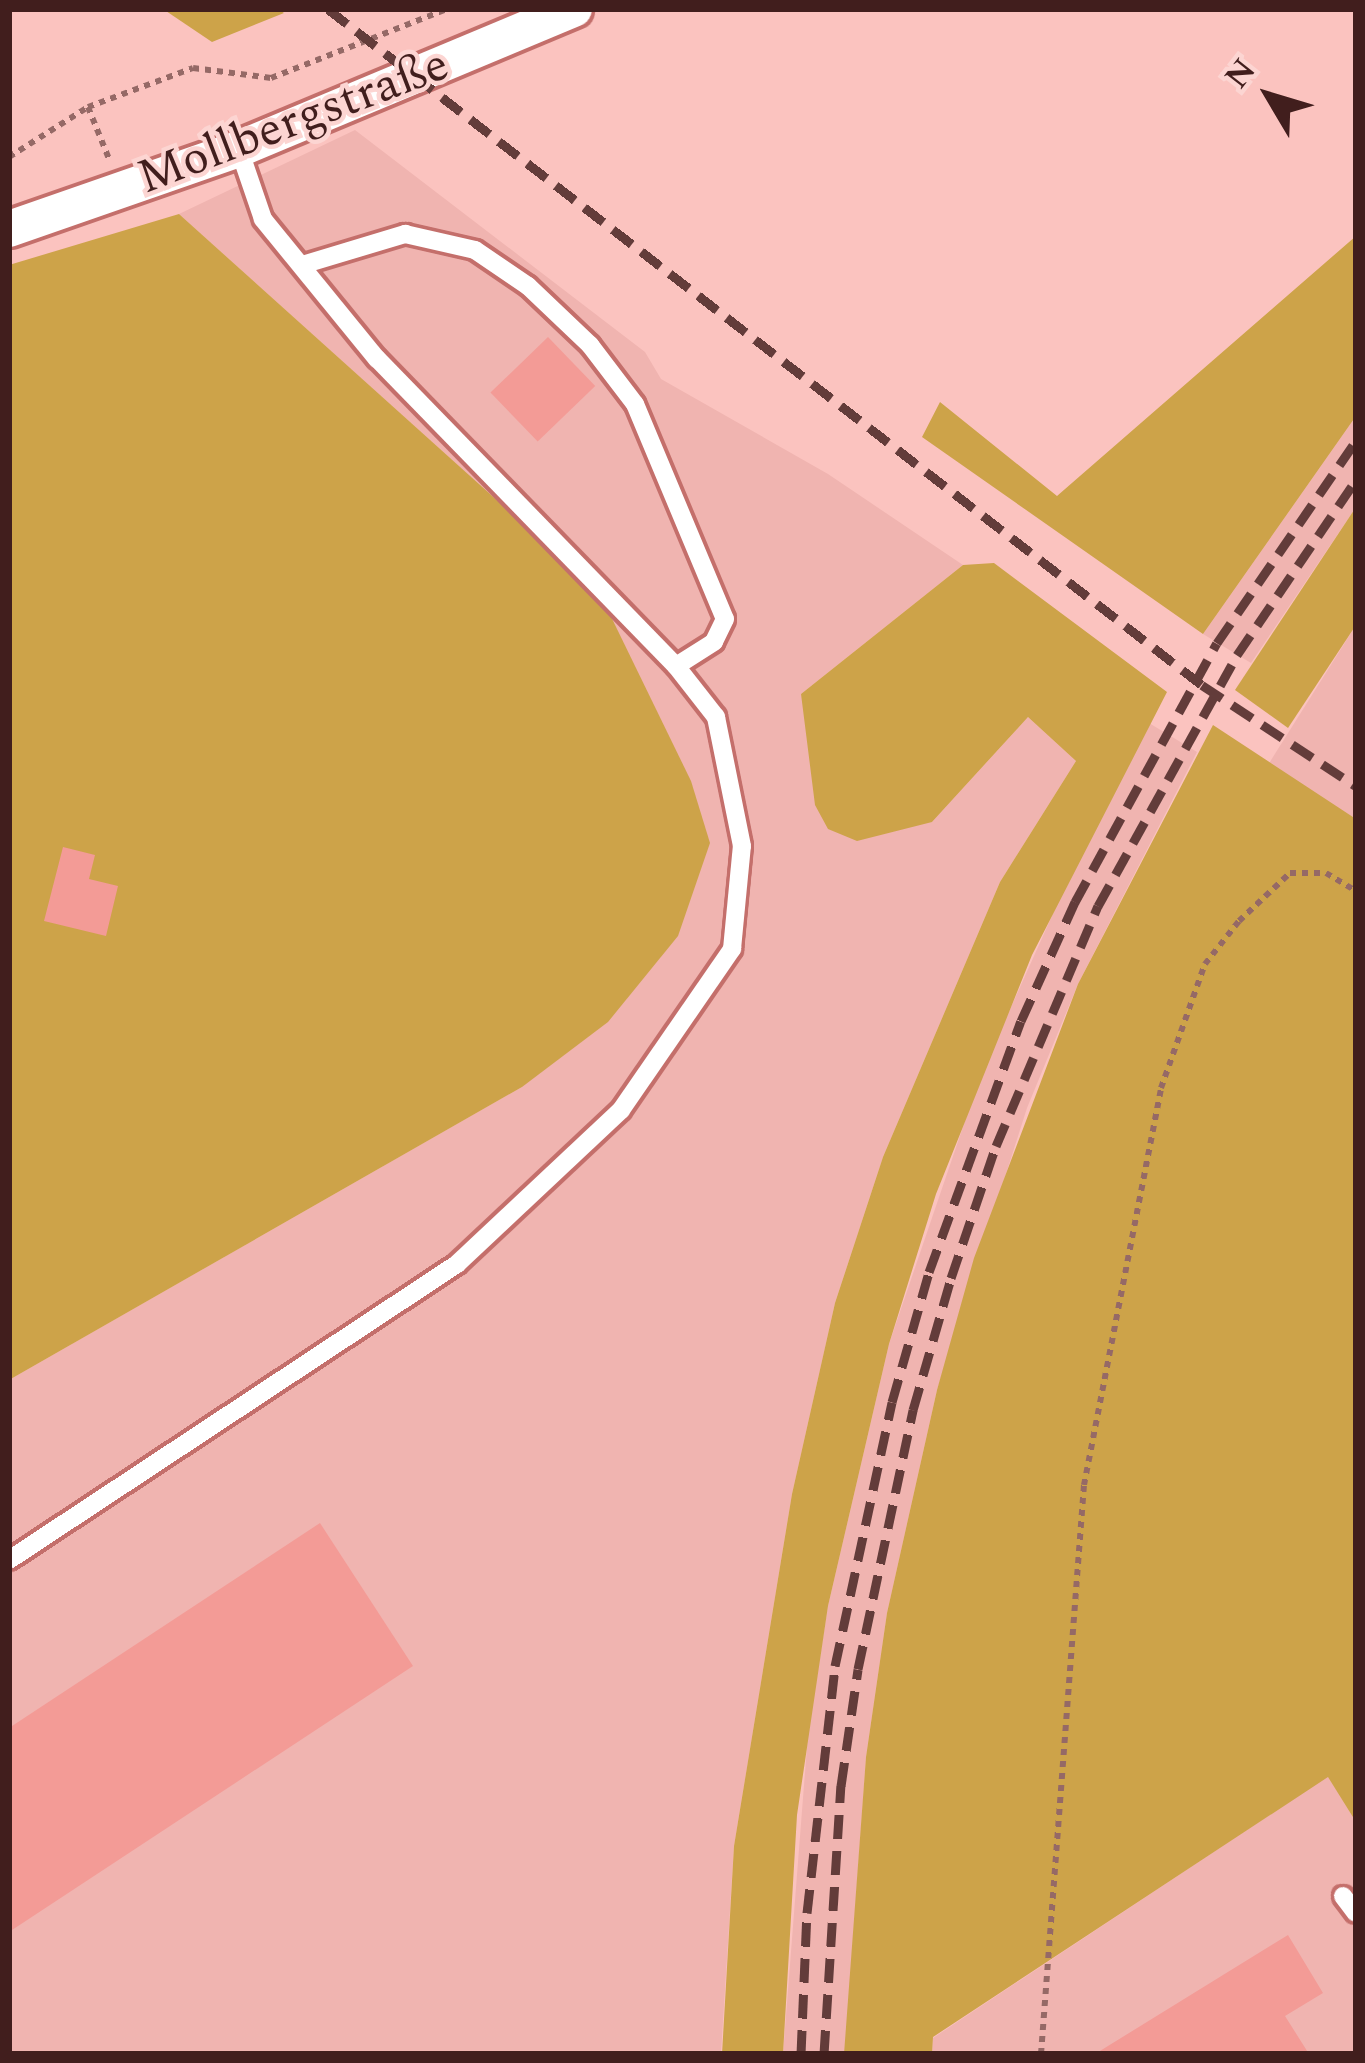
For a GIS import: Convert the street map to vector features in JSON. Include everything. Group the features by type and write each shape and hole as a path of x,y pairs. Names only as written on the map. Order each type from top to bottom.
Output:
{"street":[{"name":"Mollbergstraße","path":"9,229 239,149 574,9"}],"lane":[{"path":"9,1560 457,1264 621,1110 732,950 742,846 716,717 676,666 377,359 262,219 239,149"},
{"path":"302,265 405,234 475,250 528,286 590,345 655,445 725,619 714,642 676,666"},
{"path":"1343,1897 1356,1913"}],"path":[{"path":"9,157 88,106 193,68 271,78 447,9"},
{"path":"88,106 120,189"},
{"path":"1041,2054 1084,1485 1161,1088 1205,964 1239,921 1290,873 1326,873 1356,891"}],"shaded area":[{"path":"163,9 278,9 284,13 212,42"},
{"path":"355,130 645,352 661,379 828,474 963,565 801,694 806,708 932,822 1028,717 1076,761 1000,882 883,1157 835,1303 792,1494 734,1846 721,2054 9,2054 9,1380 522,1087 599,592 179,214"},
{"path":"179,214 599,592 691,781 710,843 678,936 608,1022 522,1087 9,1380 9,265"},
{"path":"1356,236 1356,416 1203,634 922,437 940,402 1057,496"},
{"path":"1356,416 1356,507 1251,663 1203,634"},
{"path":"1356,507 1356,625 1288,728 1235,690"},
{"path":"994,563 1167,692 1032,955 936,1194 889,1344 828,1606 797,1815 783,2054 722,2054 734,1846 792,1494 835,1303 883,1157 1000,882 1076,761 1028,717 932,822 857,841 828,829 815,805 801,694 963,565"},
{"path":"1356,625 1356,819 1268,765"},
{"path":"1149,723 1197,752 1078,984 1027,1108 937,1390 887,1613 866,1757 845,2054 783,2054 808,1734 828,1606 889,1344 981,1074 1078,858"},
{"path":"1213,725 1356,819 1356,1822 1328,1777 933,2037 932,2054 844,2054 866,1757 887,1613 937,1390 974,1258 1078,984"},
{"path":"1328,1776 1356,1822 1356,2054 932,2054 933,2038"}],"building":[{"path":"548,337 595,386 538,441 490,393"},
{"path":"63,847 95,855 89,879 118,886 106,936 44,921"},
{"path":"320,1523 413,1666 9,1932 9,1728"},
{"path":"1288,1935 1323,1993 1285,2016 1309,2054 1095,2054"}],"railway":[{"path":"328,9 1202,685 1356,786"},
{"path":"801,2054 807,1913 835,1666 892,1402 929,1272 1021,1021 1075,902 1217,643 1356,441"},
{"path":"824,2054 841,1786 858,1669 913,1410 951,1278 996,1146 1098,906 1237,655 1356,480"}]}
